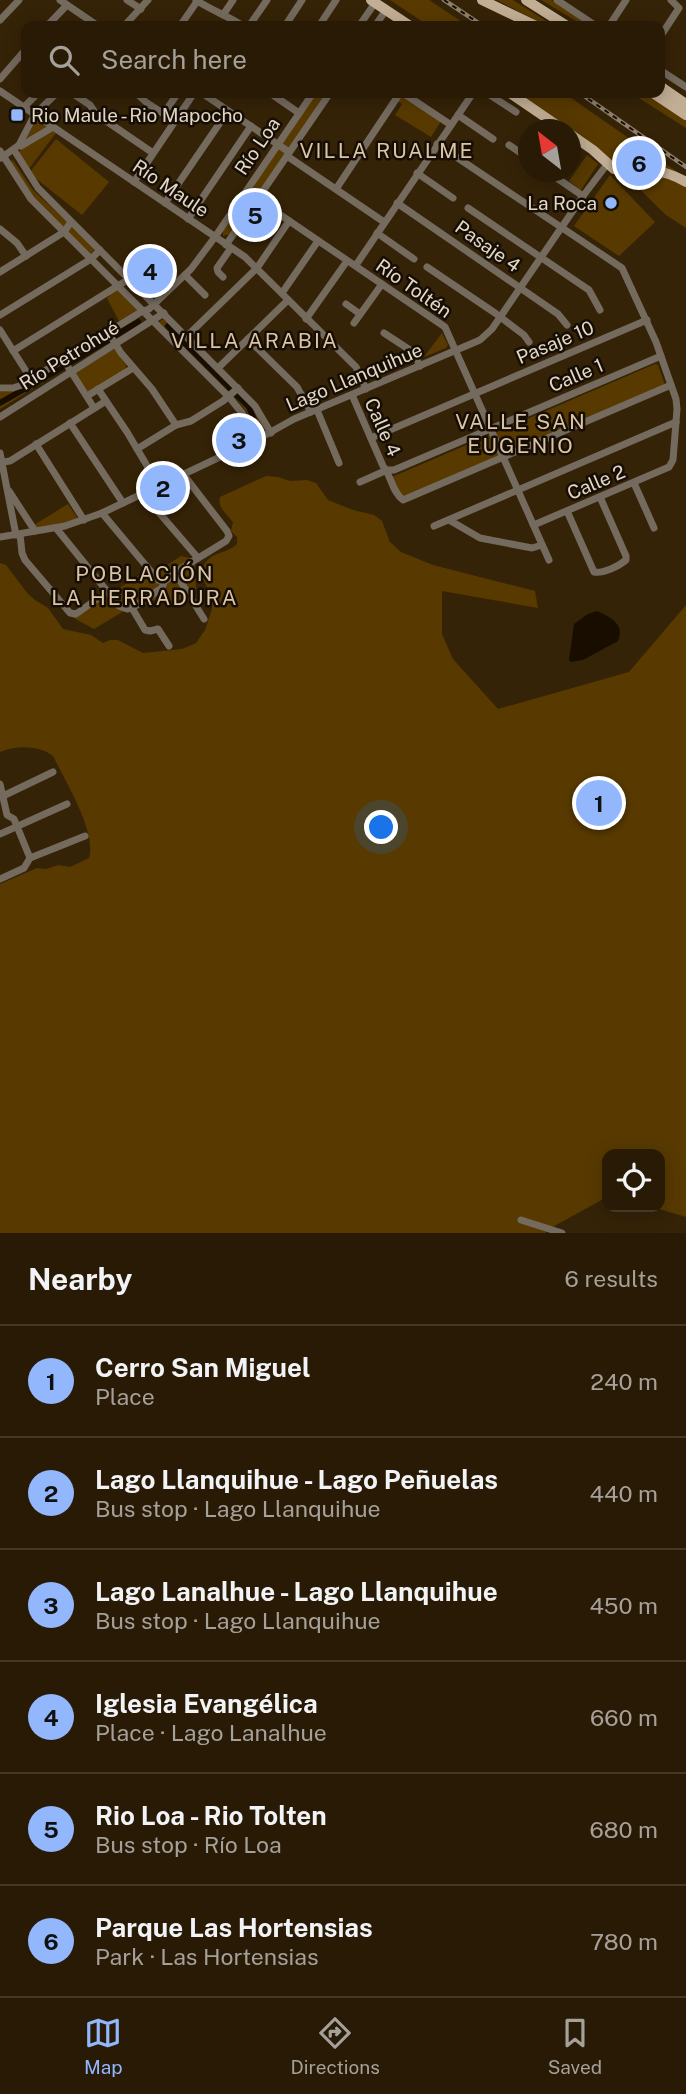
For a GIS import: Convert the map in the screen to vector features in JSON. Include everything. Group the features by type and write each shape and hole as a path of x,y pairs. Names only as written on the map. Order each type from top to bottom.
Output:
{"main road":[{"path":"526,0 559,21"},
{"path":"373,1 402,21"},
{"path":"485,2 525,21"},
{"path":"665,89 686,104"},
{"path":"517,98 548,119"},
{"path":"660,98 686,115"},
{"path":"581,142 611,166 652,169 674,175 686,183"}],"street":[{"path":"0,20 19,0"},
{"path":"127,0 141,9"},
{"path":"129,21 148,0"},
{"path":"183,21 197,0 228,21"},
{"path":"223,15 233,0"},
{"path":"252,21 267,0"},
{"path":"288,21 302,0"},
{"path":"322,21 336,0"},
{"path":"557,0 588,21"},
{"path":"612,21 626,0"},
{"path":"665,29 680,6 671,0"},
{"path":"362,21 373,1"},
{"path":"51,21 64,2 92,21"},
{"path":"378,21 386,10"},
{"path":"0,79 21,54"},
{"path":"665,73 686,87"},
{"name":"Río Maule","path":"0,91 257,268 356,368 366,389"},
{"path":"24,107 33,98"},
{"path":"14,150 23,139 35,114 52,98"},
{"path":"80,98 90,105 96,114 153,153"},
{"path":"143,98 175,121"},
{"path":"164,113 174,98"},
{"path":"134,181 191,98"},
{"path":"209,98 278,144 288,154 384,222"},
{"path":"277,98 299,113"},
{"name":"Río Loa","path":"145,312 185,275 215,237 310,98"},
{"name":"Río Loa","path":"223,277 217,268 228,246 327,98"},
{"path":"336,189 399,98"},
{"path":"410,98 451,125"},
{"path":"356,265 469,98"},
{"path":"495,98 516,112"},
{"path":"165,203 228,111"},
{"path":"457,115 492,139"},
{"path":"188,219 251,126"},
{"path":"53,127 1,155 27,194 229,397 258,439"},
{"path":"434,526 676,422 677,406 647,320 622,268 437,144"},
{"path":"509,145 518,151"},
{"path":"14,150 35,185 259,410 271,433"},
{"name":"Lago Llanquihue","path":"0,537 55,528 102,513 314,411 484,337 583,196 611,166"},
{"path":"417,173 453,198"},
{"path":"563,182 583,196"},
{"name":"Río Toltén","path":"257,200 447,329 549,560"},
{"name":"Pasaje 4","path":"397,203 558,314 567,325"},
{"path":"468,208 589,290 600,310"},
{"path":"0,272 64,232 71,222"},
{"path":"187,337 257,268 289,222"},
{"path":"0,229 15,241 26,256"},
{"path":"377,233 414,259"},
{"path":"218,368 248,339 285,296 318,241"},
{"path":"0,315 91,259 100,250"},
{"path":"306,319 347,261"},
{"path":"427,267 500,317 529,342"},
{"path":"185,275 205,295"},
{"path":"13,351 129,279"},
{"path":"354,323 382,284"},
{"path":"346,304 360,314"},
{"name":"Río Petrohué","path":"0,388 16,388 145,312"},
{"path":"154,320 164,313"},
{"name":"Río Petrohué","path":"0,417 154,320"},
{"name":"Pasaje 10","path":"370,438 647,320"},
{"path":"0,330 31,379"},
{"path":"108,332 176,425"},
{"path":"384,333 413,352 420,366"},
{"path":"248,339 300,390 314,411 339,463"},
{"name":"Calle 1","path":"360,482 661,356"},
{"path":"63,359 94,408"},
{"path":"87,396 133,368"},
{"path":"503,458 671,385"},
{"path":"137,449 176,425 191,421 229,397 238,388"},
{"path":"98,389 159,486"},
{"name":"Calle 4","path":"352,395 398,497 403,500 503,458"},
{"path":"3,462 106,401"},
{"name":"Calle 2","path":"533,524 671,466 676,422"},
{"path":"70,423 123,503"},
{"path":"36,444 84,520"},
{"path":"0,453 25,560 70,614 78,614 108,591"},
{"path":"55,528 120,607 132,608 163,588 164,582 227,540 229,534 183,474"},
{"path":"634,483 654,528"},
{"path":"6,486 35,531"},
{"path":"143,494 198,558"},
{"path":"567,511 592,569 600,573 626,560 600,497"},
{"path":"102,513 158,580 164,582"},
{"path":"449,520 480,538 532,548 542,545"},
{"path":"176,574 204,619"},
{"path":"132,608 144,629 158,629 169,646"},
{"path":"3,796 53,772"},
{"path":"0,784 3,815 13,817 30,858"},
{"path":"0,834 67,804"},
{"path":"0,879 24,868 30,858 85,836"},
{"path":"521,1220 562,1233"}],"shaded area":[{"path":"390,0 429,0 460,21 422,21"},
{"path":"497,0 513,0 546,21 537,21"},
{"path":"541,0 551,0 582,21 577,21"},
{"path":"314,98 323,98 230,234 223,236 223,231"},
{"path":"392,98 405,98 441,121 431,137 395,115 402,104"},
{"path":"523,98 571,98 686,178 686,228 666,215 599,149 581,137 581,119 555,119"},
{"path":"639,98 654,98 686,120 686,128"},
{"path":"36,120 56,133 28,170 19,153"},
{"path":"56,139 109,182 82,215 29,173"},
{"path":"587,155 598,164 581,190 570,182 581,182 581,164"},
{"path":"12,159 33,190 95,248 91,254 34,199 11,162"},
{"path":"610,175 655,222 619,256 574,226"},
{"path":"116,289 140,309 120,323 107,298"},
{"path":"134,315 139,323 0,409 0,392 17,391"},
{"path":"163,319 252,407 266,428 259,432 226,387 159,322"},
{"path":"442,333 448,345 446,348 424,357"},
{"path":"115,349 126,369 90,392 86,391 75,371"},
{"path":"658,365 665,385 401,496 392,477"},
{"path":"266,476 290,481 307,480 316,483 328,500 374,515 382,521 390,542 401,552 433,565 535,591 538,608 442,591 442,634 453,659 498,709 629,672 686,605 686,1217 665,1211 665,1149 602,1149 602,1200 546,1233 0,1233 0,884 37,868 46,869 58,865 70,867 89,858 90,847 84,821 53,756 27,747 0,752 0,563 6,565 28,594 48,608 63,629 91,635 103,643 118,640 143,653 182,649 196,643 205,630 212,609 211,595 200,573 204,565 212,556 237,544 237,537 231,531 233,522 221,507 220,497"},
{"path":"68,504 78,519 36,528 34,525"},
{"path":"181,556 195,559 196,589 170,607 162,596 133,611 124,611 94,629 68,615 140,575 144,580"},
{"path":"597,611 612,619 618,626 618,641 583,660 571,662 569,660 574,624"}],"waterway":[{"path":"114,336 138,322"},
{"path":"168,326 249,407 258,430"},
{"path":"71,362 108,340"},
{"path":"0,403 63,367"}],"railway":[{"path":"444,0 476,21"},
{"path":"587,98 686,167"}],"place":[{"name":"Rio Maule - Rio Mapocho","path":"17,115"},
{"name":"Parque Las Hortensias","path":"639,163"},
{"name":"La Roca","path":"611,203"},
{"name":"Rio Loa - Rio Tolten","path":"255,215"},
{"name":"Iglesia Evangélica","path":"150,271"},
{"name":"Lago Lanalhue - Lago Llanquihue","path":"239,440"},
{"name":"Lago Llanquihue - Lago Peñuelas","path":"163,488"},
{"name":"Cerro San Miguel","path":"599,803"}],"district":[{"name":"VILLA RUALME","path":"387,150"},
{"name":"VILLA ARABIA","path":"255,340"},
{"name":"VALLE SAN EUGENIO","path":"521,433"},
{"name":"POBLACIÓN LA HERRADURA","path":"145,585"}]}
